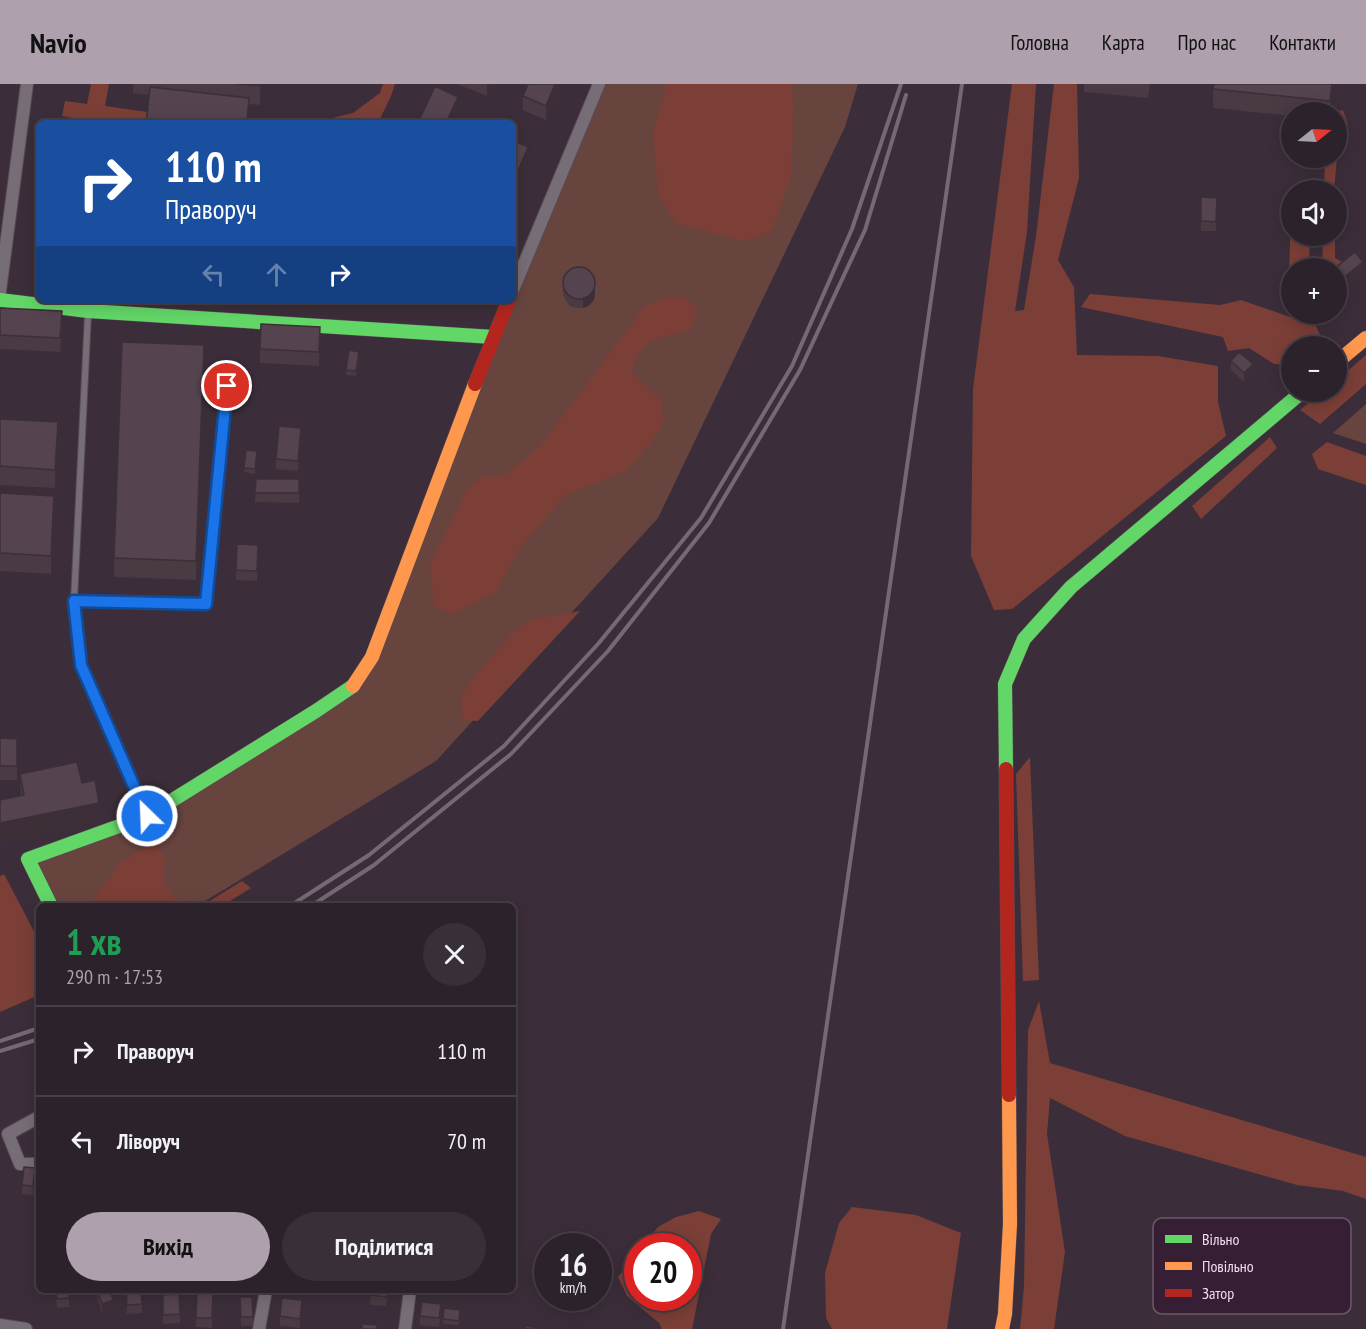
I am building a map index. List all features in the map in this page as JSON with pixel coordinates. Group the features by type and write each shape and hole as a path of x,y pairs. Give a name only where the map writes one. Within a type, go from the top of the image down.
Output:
{"street":[{"path":"0,291 27,84"},
{"path":"516,283 599,84"},
{"path":"0,300 88,311 493,337"},
{"path":"50,903 28,859 147,816 355,685 372,657 508,303"},
{"path":"1347,354 1366,338"},
{"path":"1002,1329 1010,1224 1005,684 1024,639 1071,587 1290,402"},
{"path":"36,1120 8,1134 20,1164 36,1164"},
{"path":"259,1329 265,1293"},
{"path":"405,1329 410,1293"},
{"path":"0,1325 26,1329"}],"lane":[{"path":"88,311 74,601 81,665 147,816"},
{"path":"74,601 206,604 227,386"}],"shaded area":[{"path":"91,84 109,84 105,106 205,120 82,120 62,116 65,101 87,104"},
{"path":"383,84 395,84 379,120 324,120 353,113 380,93"},
{"path":"599,84 858,84 845,127 658,518 436,761 202,903 50,903 28,859 147,816 355,685 510,303 516,303 516,288"},
{"path":"667,84 791,84 794,105 791,178 773,228 759,238 741,241 675,223 658,193 653,132"},
{"path":"1012,84 1036,84 1027,232 1015,311 1024,310 1036,236 1054,84 1077,84 1079,178 1058,260 1074,287 1077,355 1158,356 1218,366 1218,402 1226,436 1012,609 994,610 971,556 973,389"},
{"path":"1325,168 1336,168 1335,180 1324,180"},
{"path":"1290,246 1310,246 1309,258 1290,258"},
{"path":"1323,246 1335,246 1335,258 1322,258"},
{"path":"1090,294 1220,305 1241,300 1281,314 1281,324 1316,326 1321,336 1281,336 1281,364 1274,364 1249,348 1228,351 1223,337 1081,307"},
{"path":"666,297 687,298 697,310 692,330 653,339 638,353 632,372 661,400 664,421 653,441 624,472 566,495 522,545 496,592 453,614 434,607 430,565 467,488 484,476 507,474 542,444 645,306"},
{"path":"1366,355 1366,384 1347,401 1347,371"},
{"path":"1310,402 1345,402 1320,424 1300,410"},
{"path":"1366,404 1366,444 1333,433"},
{"path":"1270,437 1277,448 1201,519 1192,506"},
{"path":"1327,442 1366,456 1366,485 1318,469 1312,454"},
{"path":"580,611 478,721 463,720 461,698 474,676 513,632 531,620"},
{"path":"1030,757 1039,980 1023,981 1016,774"},
{"path":"154,841 165,858 163,880 175,900 208,902 242,881 251,888 227,903 91,903 119,864"},
{"path":"4,874 36,935 36,996 0,1012 0,876"},
{"path":"1039,1001 1050,1063 1366,1157 1366,1199 1343,1191 1297,1185 1125,1136 1050,1098 1047,1134 1065,1252 1054,1329 1020,1329 1024,1287 1028,1030"},
{"path":"852,1207 916,1215 961,1233 947,1329 832,1329 826,1318 825,1273 839,1223"},
{"path":"699,1211 721,1219 711,1234 702,1279 702,1233 653,1233 658,1227 676,1217"},
{"path":"624,1269 624,1290 618,1277"},
{"path":"645,1311 696,1311 692,1329 662,1329 659,1323"}],"building":[{"path":"237,84 260,84 260,86"},
{"path":"528,84 555,84 546,106 523,96"},
{"path":"1214,84 1332,84 1330,101 1213,89"},
{"path":"435,86 458,97 447,120 419,120"},
{"path":"150,87 249,98 247,120 146,120"},
{"path":"516,141 528,147 516,176"},
{"path":"1201,197 1217,198 1216,222 1201,221"},
{"path":"1355,252 1363,262 1347,275 1347,258"},
{"path":"579,267 590,272 595,283 590,294 579,299 568,294 563,283 568,272"},
{"path":"0,308 62,311 60,338 0,335"},
{"path":"261,324 320,327 319,352 260,349"},
{"path":"122,342 204,345 196,561 114,558"},
{"path":"349,350 359,352 356,371 346,370"},
{"path":"1239,352 1253,364 1244,373 1231,361"},
{"path":"0,419 58,422 55,470 0,466"},
{"path":"279,426 301,428 298,461 276,459"},
{"path":"246,450 257,451 255,469 244,468"},
{"path":"256,479 299,479 299,493 255,493"},
{"path":"0,493 54,496 51,556 0,553"},
{"path":"237,544 258,545 257,571 236,570"},
{"path":"0,738 17,739 17,766 0,766"},
{"path":"77,762 82,783 95,780 99,803 0,823 0,800 24,795 20,774"},
{"path":"24,1167 35,1168 33,1186 22,1185"},
{"path":"56,1293 69,1293 69,1298 57,1299"},
{"path":"98,1293 111,1293 113,1300 102,1304"},
{"path":"126,1293 141,1293 142,1304 127,1305"},
{"path":"197,1293 213,1293 212,1318 196,1318"},
{"path":"370,1293 387,1293 386,1297 370,1295"},
{"path":"179,1294 180,1314 163,1315 163,1295"},
{"path":"240,1297 252,1297 253,1317 241,1317"},
{"path":"282,1298 302,1300 300,1319 280,1316"},
{"path":"422,1302 441,1304 439,1318 420,1316"},
{"path":"444,1308 460,1310 459,1321 443,1319"},
{"path":"362,1324 377,1325 377,1329 362,1329"},
{"path":"526,1326 545,1329 525,1329"}],"railway":[{"path":"295,903 369,855 504,746 598,644 701,518 792,366 852,229 901,84"},
{"path":"783,1329 962,84"},
{"path":"316,903 374,865 511,754 608,651 709,523 800,370 865,230 906,95"},
{"path":"0,1041 36,1029"},
{"path":"0,1051 36,1040"}],"traffic: fast":[{"path":"0,300 88,311 493,337"},
{"path":"1006,769 1005,684 1024,639 1071,587 1290,402"},
{"path":"50,903 28,859 147,816 353,686"}],"traffic: slow":[{"path":"1347,354 1366,338"},
{"path":"353,686 372,657 475,384"},
{"path":"1002,1329 1005,1314 1010,1224 1009,1095"}],"traffic: jam":[{"path":"475,384 508,303"},
{"path":"1006,769 1009,1095"}],"route":[{"path":"147,816 81,665 74,601 206,604 227,386"}]}
